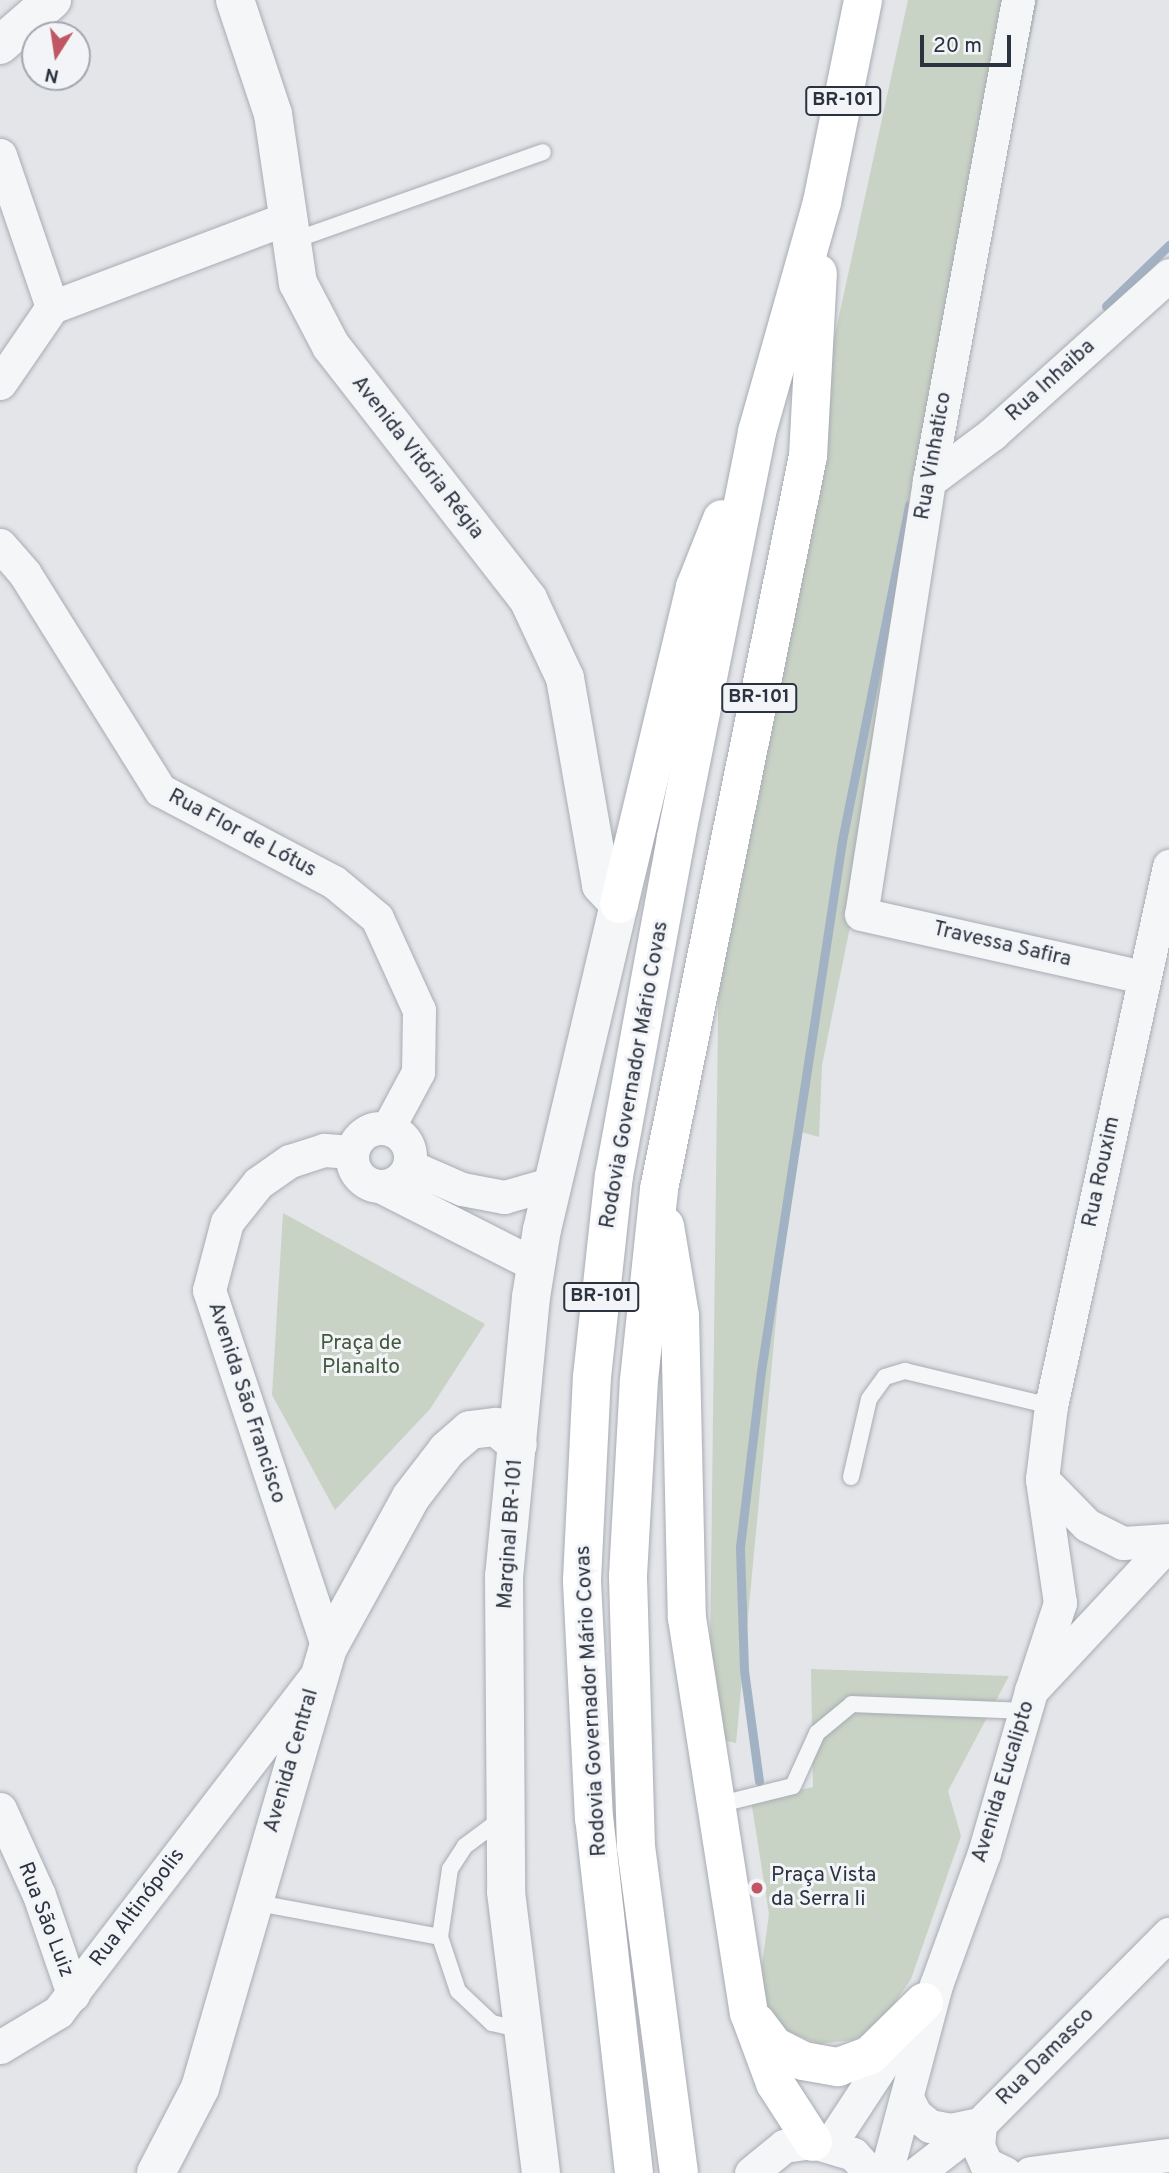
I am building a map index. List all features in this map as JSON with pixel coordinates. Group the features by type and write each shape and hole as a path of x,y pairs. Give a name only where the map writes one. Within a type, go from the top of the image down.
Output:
{"main road":[{"name":"Rodovia Governador Mário Covas","path":"634,2173 593,1805 582,1580 592,1377 614,1176 757,432 822,202 863,0"},
{"name":"Rodovia Governador Mário Covas","path":"679,2173 636,1847 628,1576 646,1283 659,1189 808,456 822,202"},
{"path":"619,904 695,587 757,432"},
{"path":"659,1189 680,1316 687,1618 748,2013 775,2082 822,2143"},
{"path":"748,2013 774,2046 803,2061 838,2067 869,2056 930,1993"}],"street":[{"path":"0,45 52,0"},
{"name":"Avenida Vitória Régia","path":"235,0 273,114 298,283 331,346 528,599 565,678 601,885 619,904"},
{"name":"Rua Vinhatico","path":"861,914 929,481 1018,0"},
{"path":"0,155 52,307"},
{"path":"0,383 52,307 290,230"},
{"name":"Rua Inhaiba","path":"929,481 992,435 1169,275"},
{"name":"Rua Flor de Lótus","path":"0,545 24,574 160,790 334,882 377,918 419,1010 418,1072 388,1128"},
{"name":"Rua Rouxim","path":"1028,1701 1060,1603 1042,1479 1051,1406 1169,866"},
{"name":"Marginal BR-101","path":"541,2173 506,1892 504,1576 536,1265 619,904"},
{"name":"Travessa Safira","path":"861,914 1144,977"},
{"path":"380,1186 398,1181 409,1166 409,1147 388,1128 371,1128 352,1153 355,1172 380,1186 536,1265"},
{"name":"Avenida São Francisco","path":"323,1661 208,1290 227,1222 258,1183 301,1157 324,1150 352,1153"},
{"path":"409,1166 462,1189 504,1197 553,1183"},
{"name":"Avenida Central","path":"162,2169 200,2088 323,1661 411,1497 447,1450 470,1430 496,1427 517,1445"},
{"path":"1042,1479 1087,1525 1123,1543 1169,1542"},
{"name":"Avenida Eucalipto","path":"886,2173 907,2098 930,1993 984,1853 1028,1701 1169,1542"},
{"name":"Rua Altinópolis","path":"0,2047 58,2012 323,1661"},
{"path":"233,1783 243,1780 258,1783 272,1795 278,1813"},
{"name":"Rua São Luiz","path":"0,1809 39,1895 73,1994"},
{"name":"Rua Damasco","path":"917,2173 980,2124 1169,1934"},
{"name":"Avenida Eucalipto","path":"822,2143 930,1993"},
{"path":"907,2098 915,2114 930,2126 951,2130 980,2124 978,2146 986,2164 1005,2173"},
{"path":"751,2173 785,2147 822,2143 853,2154 872,2173"},
{"path":"1030,2173 1169,2155"}],"lane":[{"path":"290,230 543,152"},
{"path":"851,1477 869,1399 885,1377 905,1371 1051,1406"},
{"path":"717,1805 793,1786 817,1733 852,1704 1028,1701"},
{"path":"506,1816 465,1846 450,1869 440,1937 458,1991 492,2023 523,2030"},
{"path":"252,1902 440,1937"}],"green space":[{"path":"908,0 1038,0 822,1065 819,1137 794,1130 736,1743 709,1737 720,861"},
{"name":"Praça de Planalto","path":"283,1213 485,1324 430,1409 335,1510 272,1395"},
{"name":"Praça Vista da Serra Ii","path":"811,1669 1009,1676 948,1791 961,1836 911,1979 877,2029 853,2040 819,2044 785,2031 766,2007 759,1987 769,1914 751,1800 813,1787"}],"waterway":[{"path":"1106,306 1169,245"},
{"path":"759,1781 744,1670 740,1547 761,1371 842,841 909,505"}],"place":[{"name":"Praça Vista da Serra Ii","path":"757,1888"}]}
